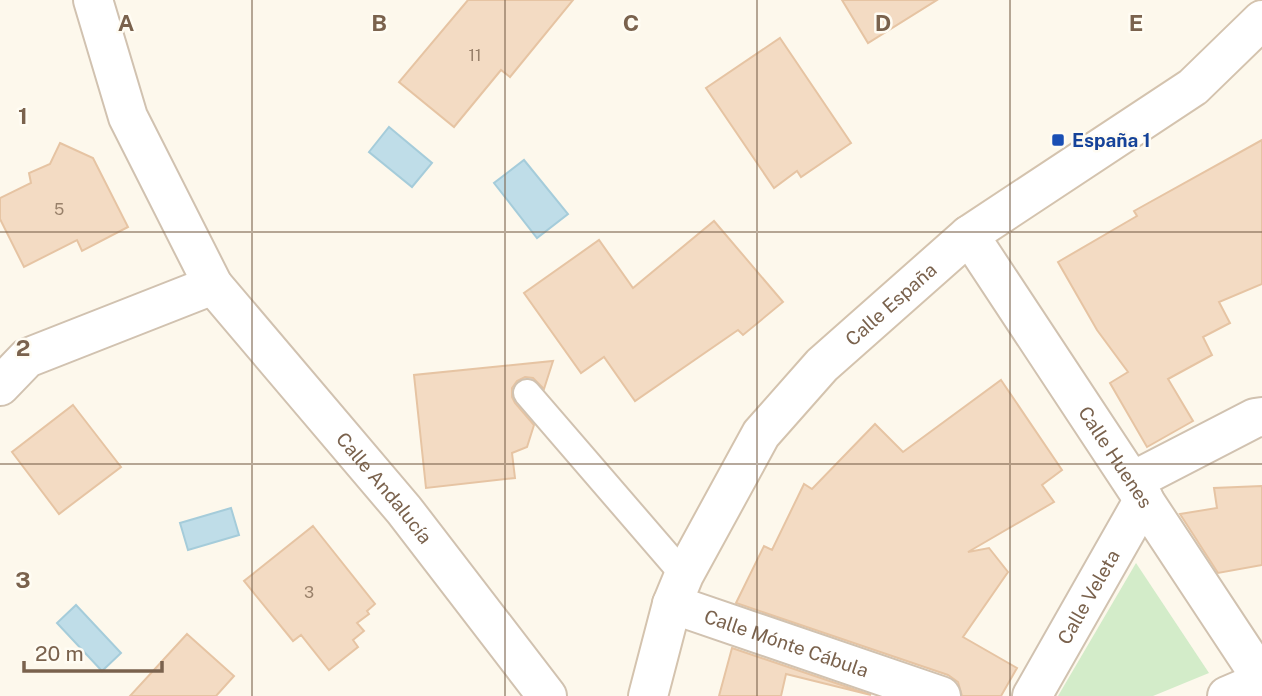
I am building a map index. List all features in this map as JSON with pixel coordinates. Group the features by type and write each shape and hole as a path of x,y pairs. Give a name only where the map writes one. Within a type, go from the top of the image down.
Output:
{"street":[{"name":"Calle Andalucía","path":"93,0 128,117 213,285 404,510 547,696"},
{"name":"Calle España","path":"648,696 678,589 761,434 822,365 969,235 1193,88 1262,20"},
{"name":"Calle Huenes","path":"969,235 1262,680"},
{"path":"0,386 27,358 213,285"},
{"path":"1139,490 1255,418 1262,417"},
{"name":"Calle Veleta","path":"1032,696 1139,490"},
{"name":"Calle Mónte Cábula","path":"678,589 941,696"},
{"path":"1227,696 1262,680"}],"lane":[{"path":"527,393 678,589"}],"green space":[{"path":"1136,563 1209,673 1153,696 1058,696"}],"water":[{"path":"389,127 432,163 412,187 369,152"},
{"path":"524,160 568,214 537,238 494,183"},
{"path":"231,508 239,535 188,550 180,523"},
{"path":"76,605 121,653 102,671 57,623"}],"building":[{"path":"468,0 573,0 510,77 501,70 454,127 399,82"},
{"path":"842,0 937,0 868,43"},
{"path":"780,38 851,143 801,177 797,171 774,188 706,88"},
{"path":"1262,140 1262,284 1219,302 1230,323 1203,337 1212,355 1168,379 1193,421 1147,447 1110,383 1128,372 1097,330 1058,262 1137,216 1134,211"},
{"path":"60,143 93,158 128,227 82,251 77,240 24,267 0,219 0,198 31,183 29,173 50,164"},
{"path":"714,221 783,302 743,335 738,330 635,401 604,357 581,373 524,293 599,240 633,288"},
{"path":"553,361 544,389 533,378 525,377 517,381 512,388 515,403 534,425 527,447 512,453 515,478 426,488 414,375"},
{"path":"1001,380 1062,470 1042,485 1054,502 968,552 989,548 1008,572 963,637 1017,668 1001,696 962,696 958,682 948,675 736,603 764,546 772,550 804,484 812,489 875,424 903,452"},
{"path":"73,405 121,467 59,514 12,452"},
{"path":"1262,486 1262,565 1218,573 1180,514 1217,508 1214,488"},
{"path":"313,526 375,604 367,611 369,614 357,623 364,631 353,640 358,647 329,670 301,635 293,641 244,581"},
{"path":"187,634 234,676 216,696 130,696"},
{"path":"732,648 871,695 786,674 781,696 719,696"}],"place":[{"name":"España 1","path":"1058,140"}]}
